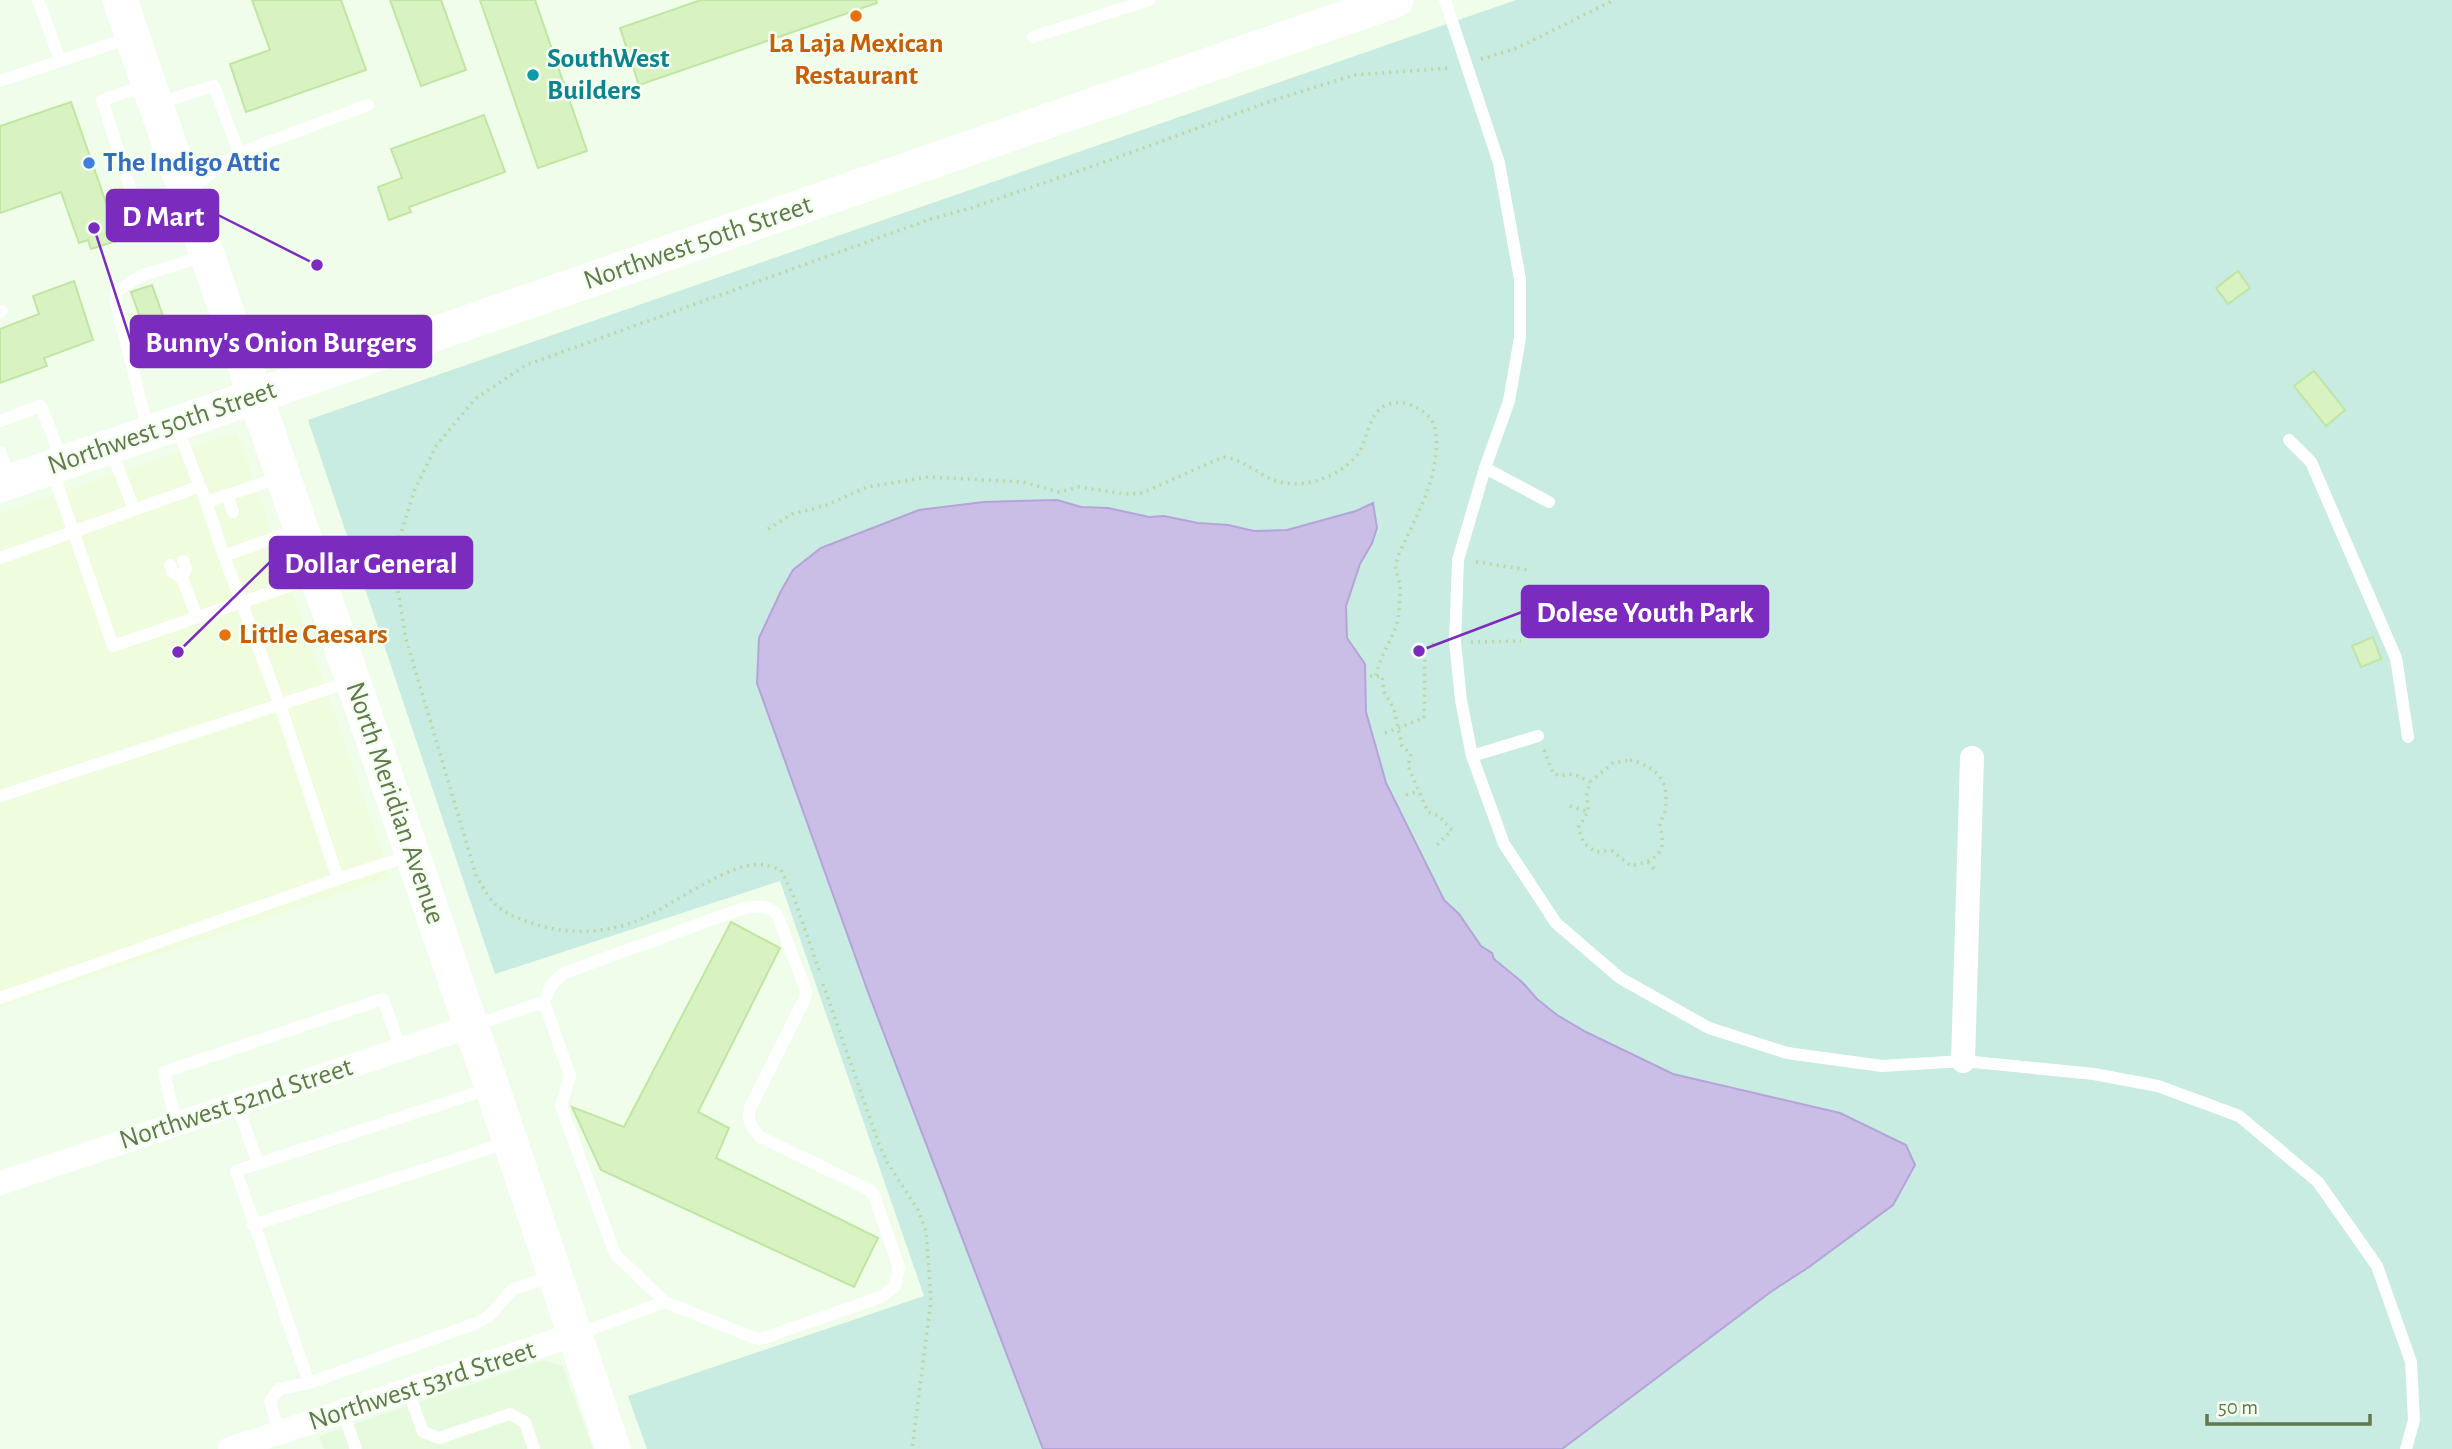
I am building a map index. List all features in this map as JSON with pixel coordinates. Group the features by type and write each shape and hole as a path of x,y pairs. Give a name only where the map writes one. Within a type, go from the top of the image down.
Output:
{"main road":[{"name":"North Meridian Avenue","path":"120,0 613,1449"},
{"name":"Northwest 50th Street","path":"3,473 57,465 1396,0"}],"street":[{"path":"1963,1061 1972,758"},
{"name":"Northwest 52nd Street","path":"0,1183 471,1026"},
{"name":"Northwest 53rd Street","path":"230,1449 573,1335"}],"lane":[{"path":"38,0 61,60"},
{"path":"1033,37 1149,0"},
{"path":"1445,0 1499,163 1520,279 1520,338 1509,401 1485,468 1458,560 1455,642 1461,700 1472,756 1504,845 1556,923 1620,978 1709,1028 1787,1054 1881,1066 1963,1061 2094,1074 2158,1086 2239,1116 2318,1182 2377,1266 2411,1362 2414,1420 2406,1449"},
{"path":"0,81 132,36"},
{"path":"239,153 214,86 102,100 136,206 186,191 239,153 368,105"},
{"path":"207,255 140,276 116,292 116,303 162,429 206,502 338,879"},
{"path":"0,421 41,406 74,532 113,646 317,577"},
{"path":"2289,440 2311,462 2396,657 2408,737"},
{"path":"110,447 134,509"},
{"path":"1485,468 1549,502"},
{"path":"206,502 282,477"},
{"path":"0,558 134,509 156,509 198,487"},
{"path":"227,495 233,512"},
{"path":"225,556 300,529"},
{"path":"242,534 247,548"},
{"path":"182,578 186,568 183,561"},
{"path":"170,565 173,573 182,578 197,617"},
{"path":"0,796 353,681"},
{"path":"1472,756 1538,736"},
{"path":"0,998 413,855"},
{"path":"759,906 770,908 776,914 800,972 805,998 750,1108 748,1118 751,1128 760,1137 870,1190 899,1268 898,1278 895,1286 881,1297 761,1339 665,1302 615,1254 561,1106 570,1076 544,1002 552,984 564,972 741,909 759,906"},
{"path":"176,1124 164,1072 383,999 401,1049"},
{"path":"471,1026 544,1002"},
{"path":"309,1383 236,1171 492,1087"},
{"path":"237,1104 258,1164"},
{"path":"253,1225 510,1142"},
{"path":"279,1433 270,1401 279,1389 309,1383 478,1323 490,1315 513,1289 554,1276"},
{"path":"573,1335 665,1302"},
{"path":"408,1390 423,1432 439,1438 510,1414 525,1422 534,1449"},
{"path":"343,1412 356,1449"}],"path":[{"path":"1490,57 1517,48 1614,0"},
{"path":"912,1449 931,1300 926,1231 918,1210 878,1144 793,895 781,870 764,864 745,867 716,878 642,918 599,932 554,931 512,917 489,900 476,875 406,639 396,580 399,539 415,489 436,446 475,399 526,365 616,335 931,219 1116,158 1271,101 1354,75 1448,68"},
{"path":"768,529 792,514 824,506 867,487 928,477 1023,482 1059,492 1079,487 1125,494 1142,493 1223,457 1235,458 1267,478 1289,484 1307,483 1329,475 1357,454 1380,408 1405,402 1430,415 1436,428 1435,474 1395,567 1401,587 1399,611 1394,634 1382,653 1376,676"},
{"path":"1458,560 1529,570"},
{"path":"1370,676 1382,676 1384,692 1394,709 1402,746 1411,754 1408,766 1428,812 1439,816 1452,831 1436,846"},
{"path":"1385,733 1398,728"},
{"path":"1538,736 1553,773 1560,776 1574,774 1590,782"},
{"path":"1630,760 1646,765 1661,777 1666,801 1660,825 1662,847 1657,856 1648,862 1631,866 1612,852 1596,852 1584,843 1578,828 1588,811 1587,794 1590,782 1613,763 1630,760"},
{"path":"1406,795 1419,791"},
{"path":"1570,806 1588,811"},
{"path":"1648,862 1655,870"}],"shaded area":[{"path":"1516,0 2452,0 2452,1449 647,1449 628,1396 924,1296 780,881 495,974 308,420"},
{"path":"237,432 391,877 0,1007 0,513"},
{"path":"1057,500 1081,507 1108,508 1149,517 1164,516 1254,531 1287,530 1356,511 1373,503 1377,528 1360,564 1346,606 1347,638 1365,664 1366,712 1386,783 1444,900 1459,914 1481,946 1492,953 1494,959 1523,983 1537,999 1586,1032 1673,1074 1840,1113 1906,1145 1915,1165 1893,1205 1772,1291 1562,1449 1043,1449 868,992 757,683 759,638 781,591 793,570 821,548 919,510 984,502"},
{"path":"544,1360 563,1367 593,1449 324,1449 319,1436"}],"building":[{"path":"252,0 341,0 366,70 246,112 230,64 270,50"},
{"path":"390,0 441,0 466,70 421,86"},
{"name":"SouthWest Builders","path":"480,0 535,0 587,151 538,168"},
{"path":"701,0 876,0 877,3 639,85 620,28"},
{"path":"71,102 119,240 91,249 88,240 79,243 61,192 0,213 0,126"},
{"path":"484,115 505,172 409,207 411,212 389,220 378,187 402,178 391,149"},
{"path":"2238,271 2250,288 2228,304 2216,288"},
{"path":"74,281 93,340 44,358 47,366 0,383 0,329 39,314 33,296"},
{"path":"152,285 170,336 149,343 131,292"},
{"path":"2314,371 2345,410 2326,426 2294,386"},
{"path":"2373,637 2381,659 2361,667 2352,646"},
{"path":"731,922 780,948 698,1112 729,1128 716,1158 878,1238 854,1287 601,1170 572,1107 624,1127"}],"place":[{"name":"La Laja Mexican Restaurant","path":"856,16"},
{"name":"SouthWest Builders","path":"533,75"},
{"name":"The Indigo Attic","path":"89,163"},
{"name":"Bunny's Onion Burgers","path":"94,228"},
{"name":"D Mart","path":"317,265"},
{"name":"Little Caesars","path":"225,635"},
{"name":"Dolese Youth Park","path":"1419,651"},
{"name":"Dollar General","path":"178,652"}]}
